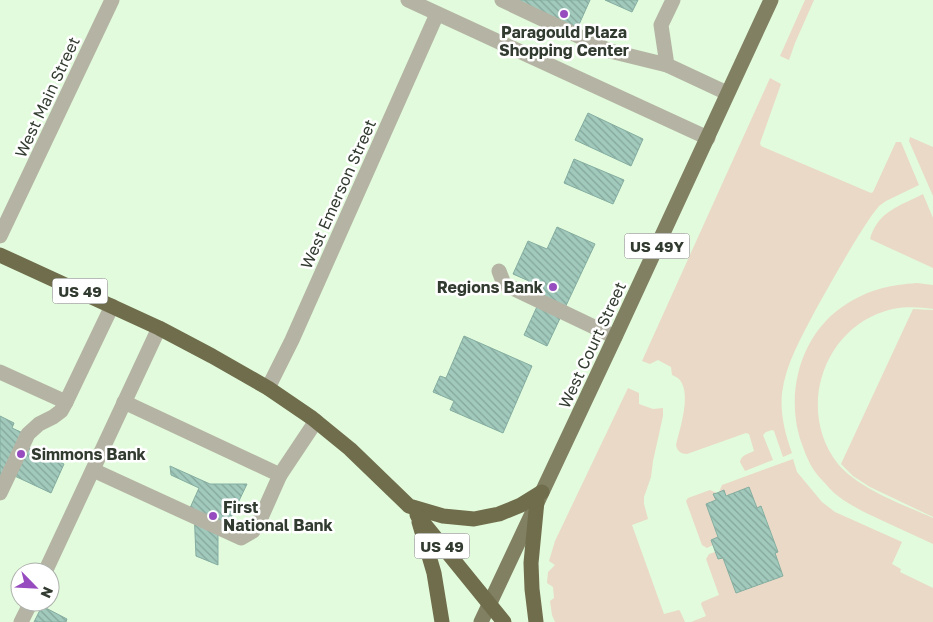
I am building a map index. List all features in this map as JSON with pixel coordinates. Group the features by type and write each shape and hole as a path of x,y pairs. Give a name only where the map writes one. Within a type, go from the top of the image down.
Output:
{"highway":[{"name":"US 49","path":"0,255 159,328 268,388 316,421 350,449 413,511 504,622"},
{"path":"442,622 434,573 413,511 474,519 499,514 539,497"},
{"path":"536,622 531,563 539,497"}],"main road":[{"name":"West Court Street","path":"481,622 771,0"}],"street":[{"name":"West Main Street","path":"0,236 112,0"},
{"path":"408,0 708,138"},
{"path":"502,0 610,51 667,65 727,93"},
{"path":"667,65 661,26 673,0"},
{"name":"West Emerson Street","path":"268,388 292,340 437,14"},
{"path":"498,271 504,284 615,337"},
{"path":"0,493 28,434 39,424 53,417 66,402 112,306"},
{"path":"50,562 159,328"},
{"path":"0,372 66,402"},
{"path":"124,402 280,475"},
{"path":"93,470 241,538 253,531 260,520 280,475 316,421"}],"shaded area":[{"path":"805,0 814,0 789,60 780,56"},
{"path":"770,78 781,84 760,143 761,146 871,193 896,142 901,142 919,185 886,201 872,215 842,263 799,341 787,371 782,393 784,423 792,453 783,457 774,431 766,432 763,435 773,460 745,471 740,462 745,455 754,451 749,434 746,433 687,454 681,453 678,450 676,445 685,402 683,385 679,379 672,375 671,367 658,360 650,364 642,361"},
{"path":"910,137 933,147 933,196 909,141"},
{"path":"923,194 933,218 933,268 870,239 878,222 891,210"},
{"path":"917,283 933,285 933,309 912,307 891,309 857,325 841,341 829,359 821,380 818,401 819,423 826,444 838,464 847,473 870,489 933,518 933,544 859,509 836,494 816,473 806,456 797,427 795,407 800,367 807,348 831,315 856,298 873,291"},
{"path":"913,309 933,310 933,517 870,487 853,476 841,464"},
{"path":"628,388 639,393 639,404 653,409 663,408 651,477 644,497 648,519 632,525 664,614 679,610 685,622 555,622 550,601 554,598 553,587 547,583 548,572 555,565 549,561 555,541"},
{"path":"793,459 797,472 822,502 835,512 902,542 892,564 901,569 900,572 933,588 933,622 691,622 706,616 701,604 702,602 719,595 706,559 709,554 715,552 718,559 723,558 736,593 783,576 775,553 778,552 762,507 757,508 749,488 726,496 724,491 719,492 722,485"},
{"path":"710,490 717,493 714,494 716,500 706,504 718,537 711,540 713,545 707,548 702,545 686,501 688,498"}],"building":[{"name":"Paragould Plaza Shopping Center","path":"513,0 590,0 577,29"},
{"name":"Paragould Plaza Shopping Center","path":"605,0 638,0 632,12"},
{"path":"588,113 643,139 631,166 575,140"},
{"path":"574,159 624,180 613,204 564,183"},
{"name":"Regions Bank","path":"557,227 595,244 547,346 524,335 540,300 532,296 535,289 527,285 529,281 513,274 528,241 547,249"},
{"path":"464,336 532,366 503,433 450,410 454,401 433,392 440,376 446,378"},
{"name":"Simmons Bank","path":"0,416 14,423 12,428 23,433 18,443 64,464 51,493 4,471 0,479"},
{"name":"First National Bank","path":"170,466 210,484 247,484 227,526 218,521 218,565 196,556 194,510 190,508 199,488 171,475"},
{"path":"749,487 757,508 761,506 778,552 775,553 783,576 736,593 723,558 718,559 711,540 718,537 706,504 716,500 713,494 724,490 726,496"},
{"path":"39,612 54,612 67,619 66,622 34,622"}],"place":[{"name":"Paragould Plaza Shopping Center","path":"564,14"},
{"name":"Regions Bank","path":"553,287"},
{"name":"Simmons Bank","path":"21,454"},
{"name":"First National Bank","path":"213,516"}]}
